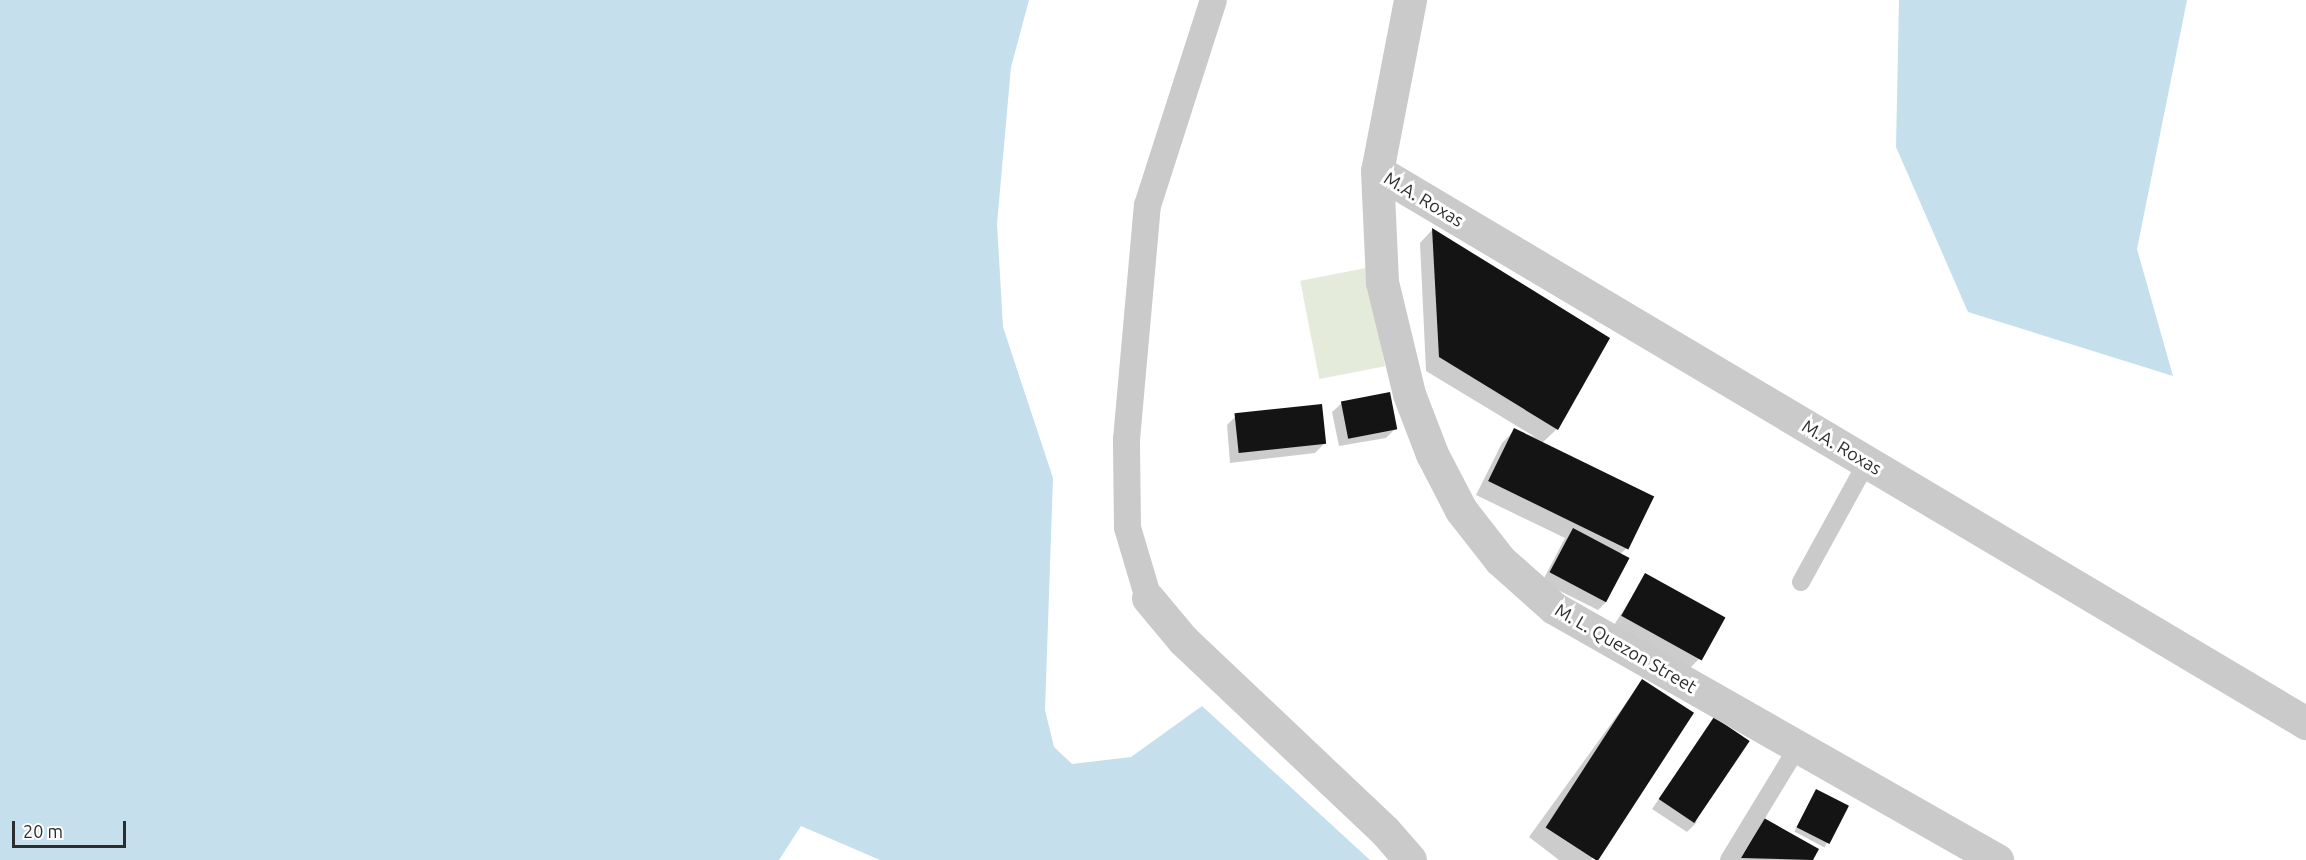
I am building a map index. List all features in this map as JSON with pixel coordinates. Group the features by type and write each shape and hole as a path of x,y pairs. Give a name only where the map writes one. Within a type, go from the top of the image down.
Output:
{"street":[{"path":"1213,0 1147,205 1126,450 1127,527 1148,598 1183,640 1385,831 1410,860"},
{"name":"M. L. Quezon Street","path":"1410,0 1377,171 1382,282 1409,394 1432,454 1461,510 1500,560 1554,608 1799,745 1997,860"},
{"name":"M.A. Roxas","path":"1377,171 2306,723"}],"lane":[{"path":"1801,582 1867,462"},
{"path":"1729,860 1799,745"}],"green space":[{"path":"1366,268 1385,366 1319,379 1300,281"}],"water":[{"path":"0,0 1029,0 1011,67 997,224 1003,327 1053,478 1045,710 1054,747 1072,764 1131,757 1202,706 1370,860 880,860 801,826 779,860 0,860"},
{"path":"1899,0 2187,0 2137,249 2173,376 1968,312 1896,147"}],"building":[{"path":"1432,228 1610,338 1558,430 1439,357"},
{"path":"1390,392 1397,429 1348,439 1341,402"},
{"path":"1322,404 1326,444 1239,453 1234,413"},
{"path":"1514,428 1654,496 1628,549 1488,481"},
{"path":"1573,528 1630,558 1606,602 1550,572"},
{"path":"1645,573 1725,618 1702,660 1621,616"},
{"path":"1642,679 1694,713 1598,860 1546,827"},
{"path":"1714,717 1750,741 1694,823 1659,799"},
{"path":"1816,789 1849,806 1829,844 1796,827"},
{"path":"1764,818 1819,849 1813,860 1741,858"}]}
